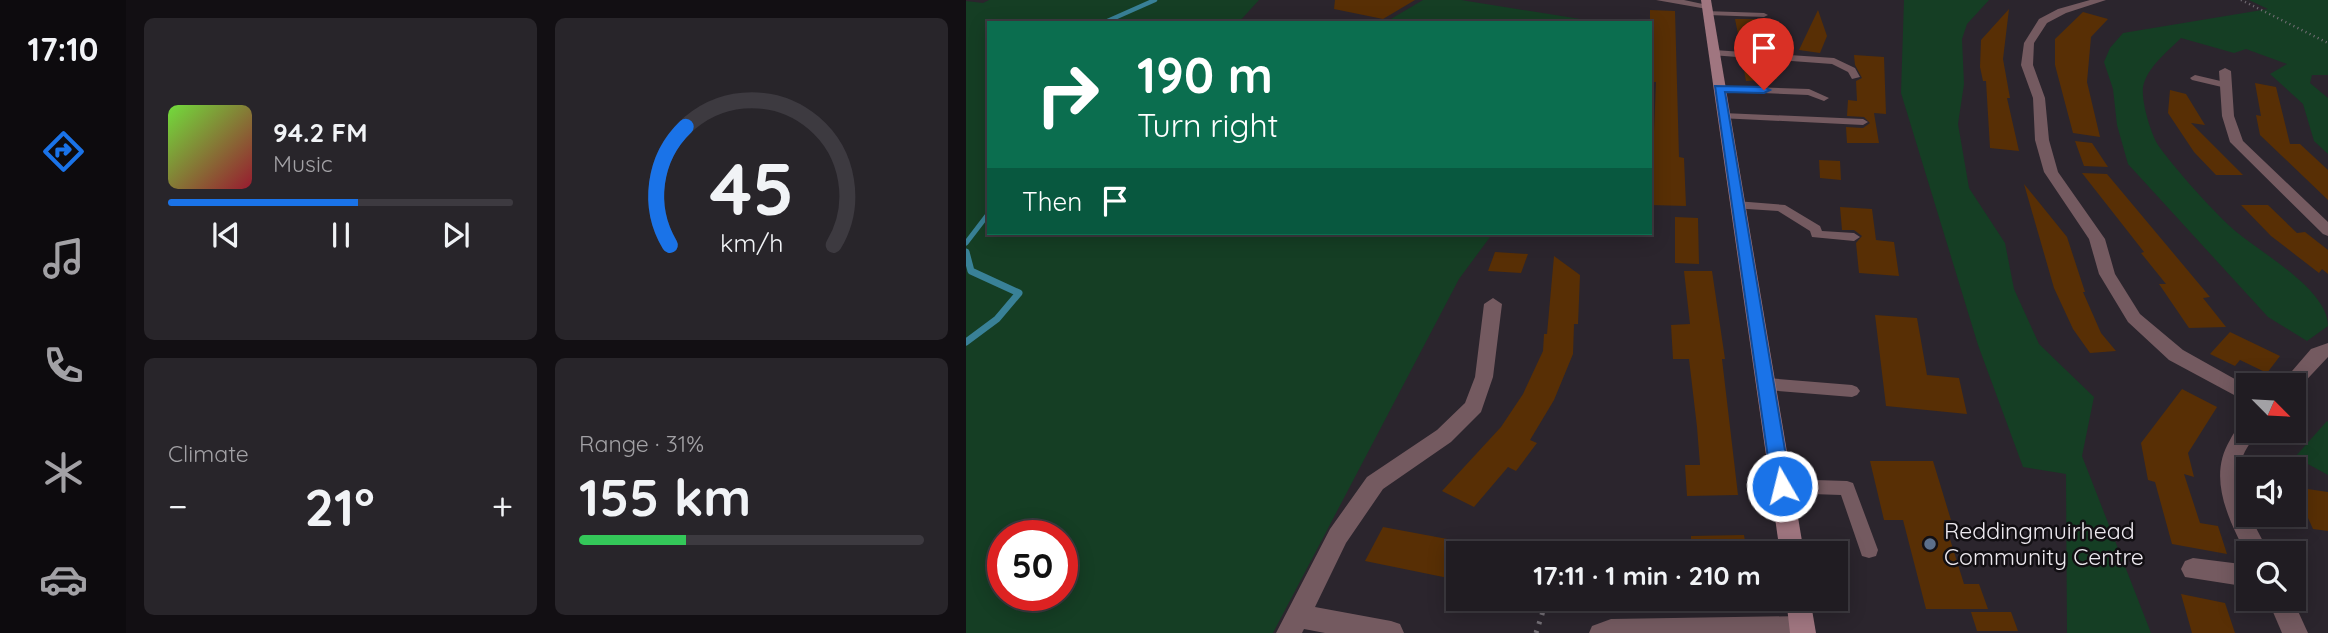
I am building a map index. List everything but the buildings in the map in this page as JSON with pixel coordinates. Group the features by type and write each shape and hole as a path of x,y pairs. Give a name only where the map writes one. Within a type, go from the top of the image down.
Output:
{"main road":[{"path":"1707,7 1789,541"},
{"path":"1800,611 1802,629"}],"street":[{"path":"1661,0 1707,7"},
{"path":"2101,0 2070,3 2043,21 2029,43 2027,65 2039,98 2042,140 2051,172 2097,239 2107,274 2134,318 2176,355 2236,389"},
{"path":"2226,78 2228,116 2237,142 2328,231"},
{"path":"1391,633 1294,625 1338,536 1376,483 1444,436 1474,407 1484,377 1493,304"},
{"path":"2301,373 2318,354 2328,350"},
{"path":"2237,443 2227,472 2237,509 2252,541"},
{"path":"2193,569 2236,574"},
{"path":"2284,611 2295,633"}],"lane":[{"path":"1707,7 1764,15"},
{"path":"1714,52 1776,56 1785,55 1787,47"},
{"path":"1714,52 1834,61 1852,69 1854,76"},
{"path":"2195,79 2226,78"},
{"path":"1719,89 1809,92 1824,97"},
{"path":"1723,116 1863,122"},
{"path":"1736,205 1781,208 1816,229 1816,234 1854,237"},
{"path":"1767,384 1852,391"},
{"path":"1782,486 1847,488 1869,550"},
{"path":"1599,633 1611,629 1802,629"}],"path":[{"path":"2241,0 2328,43"}],"green space":[{"path":"1259,0 1240,21 987,21 987,235 1492,235 1459,279 1273,633 966,633 966,1"},
{"path":"1423,0 1461,0 1592,21 1387,21"},
{"path":"1904,0 1989,0 1967,24 1962,39 1964,84 1958,124 1969,188 2005,243 2014,289 2039,344 2094,397 2082,456 2151,633 2067,633 2066,474 2023,467 1978,345 1901,93"},
{"path":"2249,0 2328,0 2328,75 2312,75 2310,83 2328,98 2328,154 2314,141 2303,104 2270,74 2287,64 2246,49 2234,53 2181,38 2150,70 2144,83 2144,105 2158,145 2214,211 2233,229 2290,272 2317,298 2325,312 2328,326 2307,341 2268,317 2128,164 2117,125 2113,89 2104,62 2110,48 2123,33 2268,9"},
{"path":"2327,421 2328,475 2306,463 2306,457 2295,457"}],"waterway":[{"path":"1108,21 1155,0"},
{"path":"966,243 987,216"},
{"path":"966,252 971,271 1019,293 997,319 966,342"}],"place":[{"name":"Reddingmuirhead Community Centre","path":"1930,544"}],"route":[{"path":"1764,90 1719,89 1782,486"}]}
